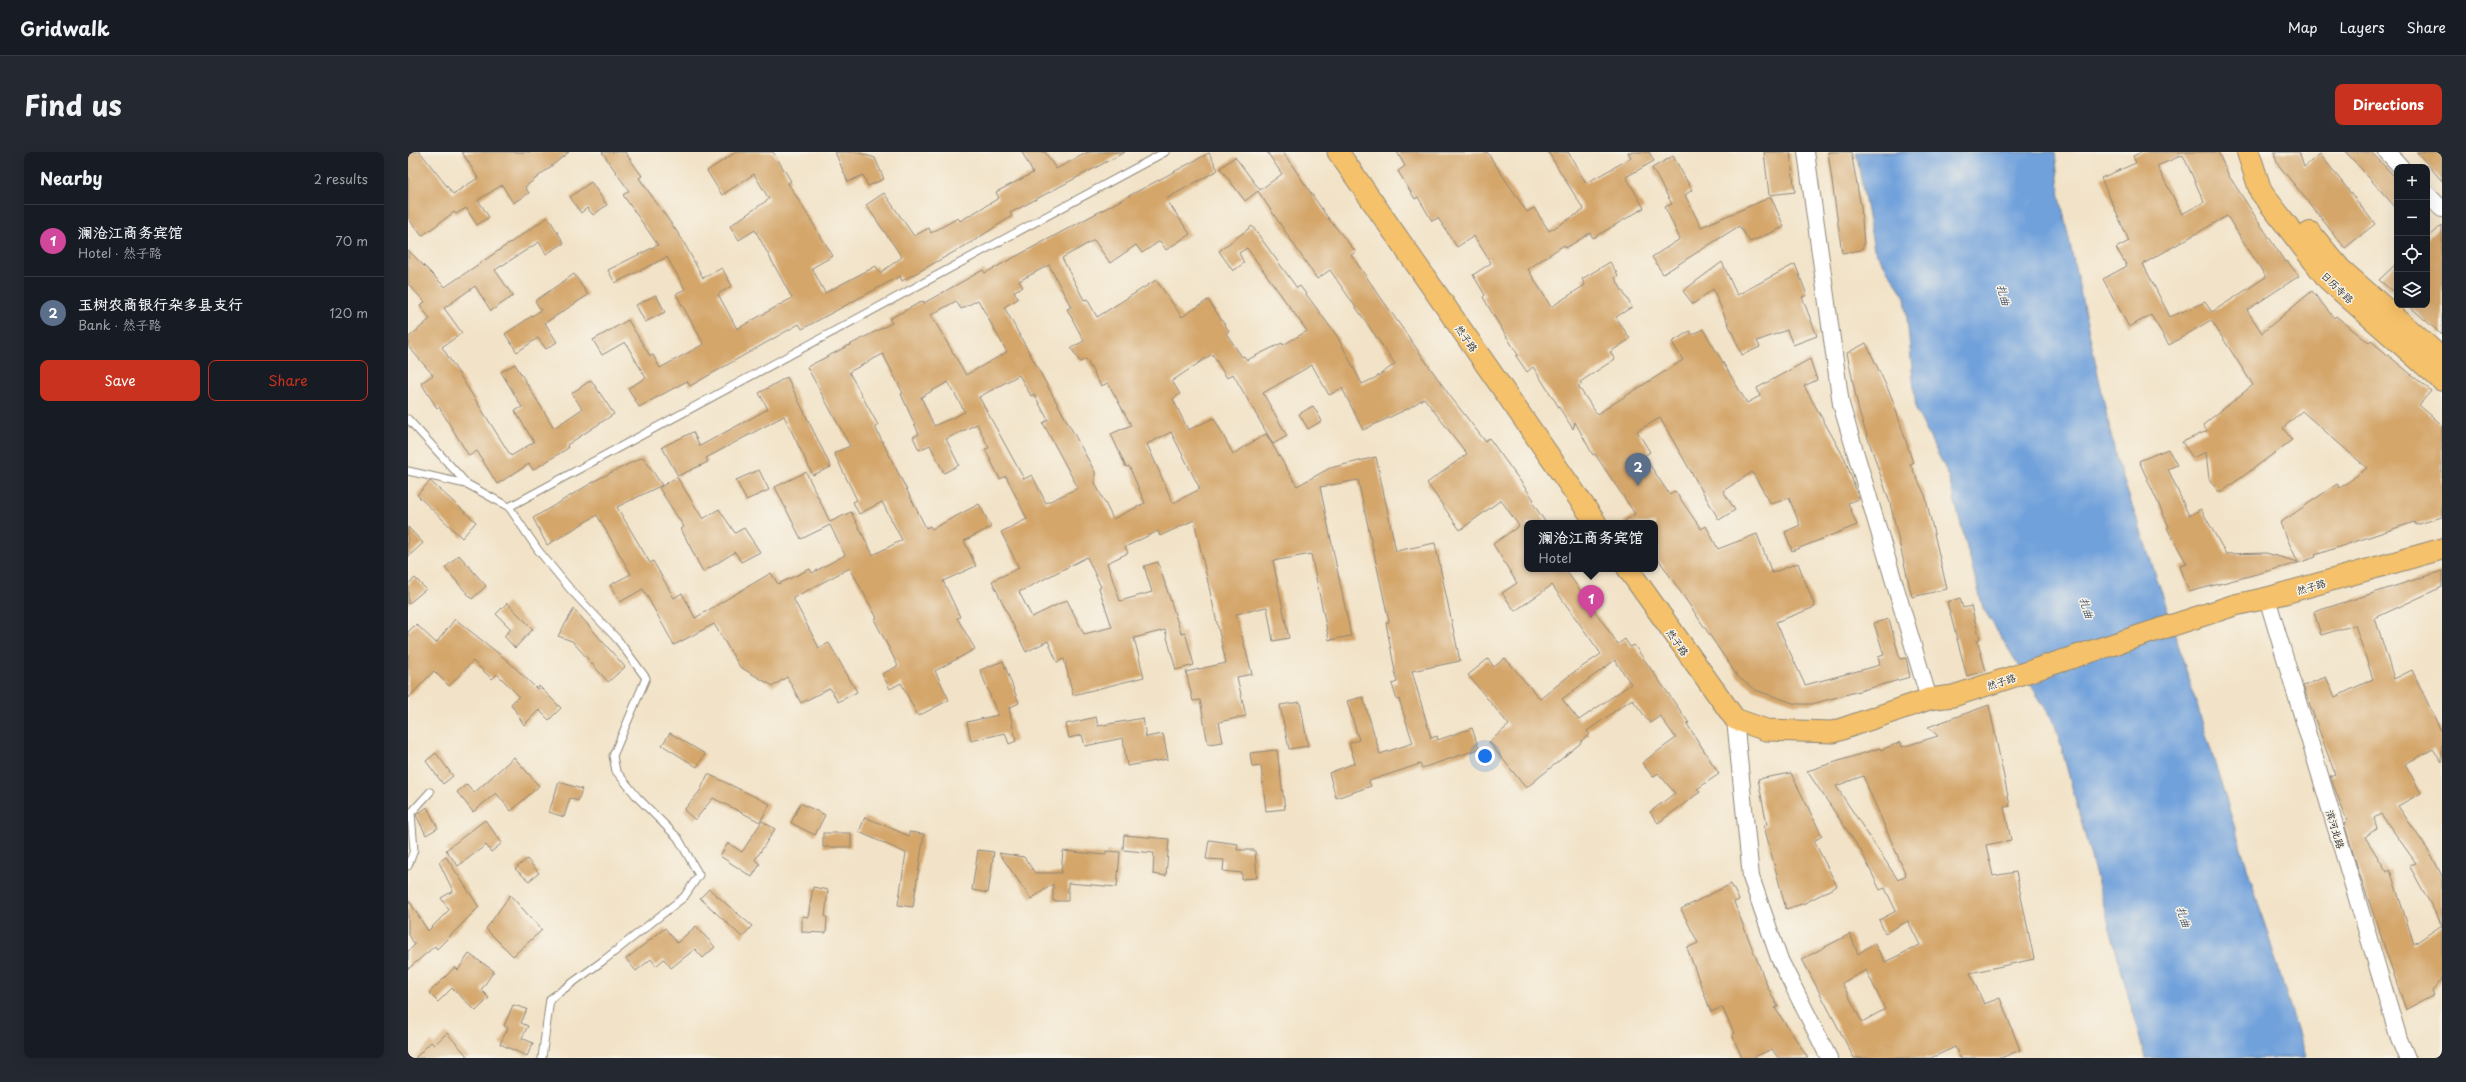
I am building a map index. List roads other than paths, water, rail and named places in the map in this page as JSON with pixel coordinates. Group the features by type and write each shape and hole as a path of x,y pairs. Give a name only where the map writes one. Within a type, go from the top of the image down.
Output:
{"highway":[{"name":"日历寺路","path":"2248,152 2261,192 2328,279 2442,380"},
{"name":"日历寺路","path":"2261,152 2271,187 2340,269 2442,359"}],"main road":[{"name":"然子路","path":"1338,152 1594,520"},
{"name":"然子路","path":"1630,572 1735,719 1766,730 1833,732 1929,699 1953,696 2236,605 2267,598 2442,549"}],"street":[{"path":"1806,152 1841,404 1929,699"},
{"path":"2387,152 2398,164"},
{"path":"2430,197 2442,208"},
{"name":"滨河北路","path":"2267,598 2399,1039 2407,1058"},
{"path":"1735,719 1751,877 1779,958 1829,1058"}],"lane":[{"path":"509,507 1166,152"},
{"path":"408,419 466,484"},
{"path":"408,471 466,484 509,507 538,550 570,589 618,640 646,678 612,756 616,771 678,838 699,875 684,896 604,960 550,999 542,1058"},
{"path":"408,866 414,850 411,813 430,792"}],"water":[{"name":"扎曲","path":"1856,152 2055,152 2060,197 2116,458 2166,605 2306,1058 2145,1058 2055,724 1983,608 1947,472 1916,410 1905,297 1874,249"}],"place":[{"name":"玉树农商银行杂多县支行","path":"1638,486"},
{"name":"澜沧江商务宾馆","path":"1591,618"}]}
